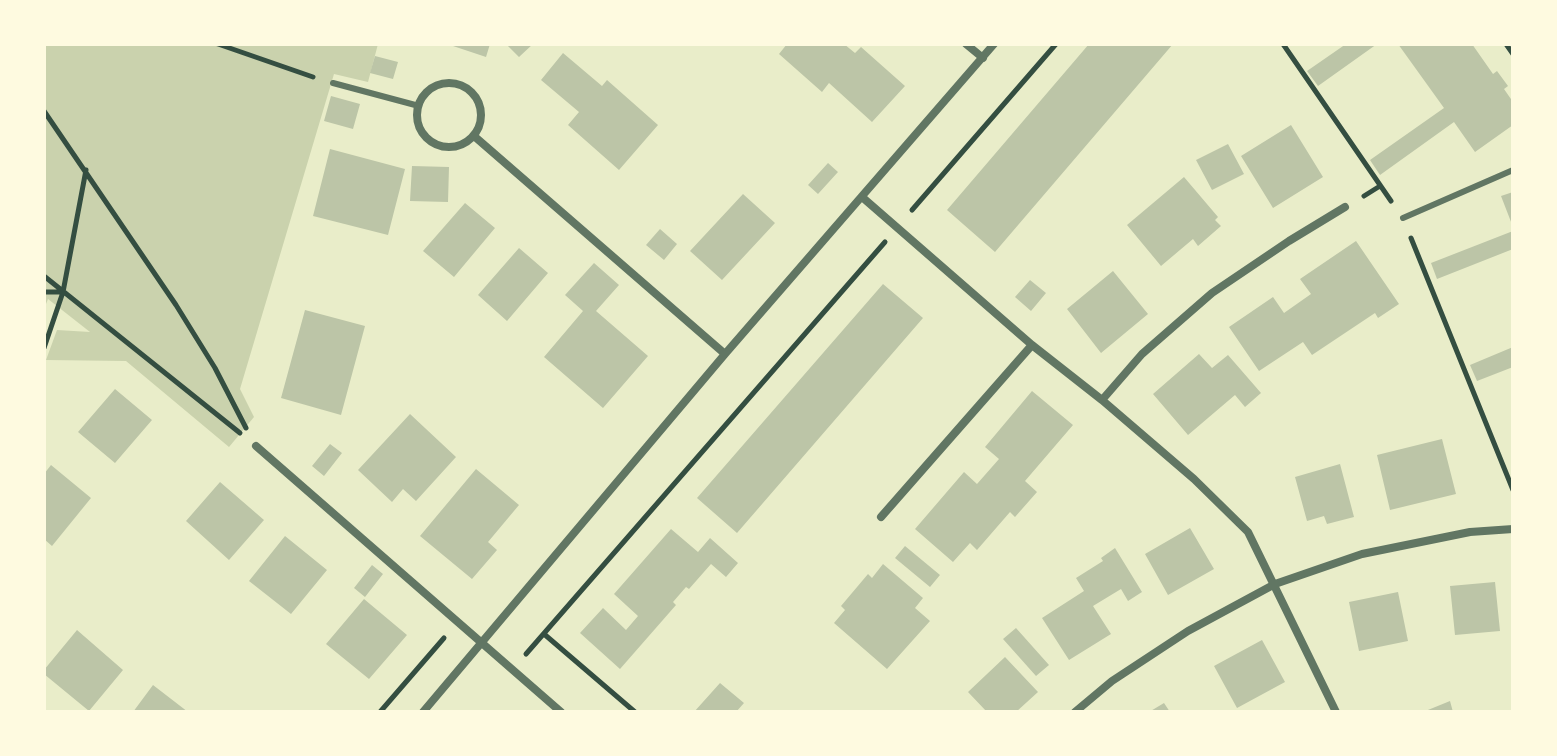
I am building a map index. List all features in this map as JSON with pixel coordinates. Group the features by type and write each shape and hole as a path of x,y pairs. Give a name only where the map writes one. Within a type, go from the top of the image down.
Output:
{"street":[{"path":"966,44 983,58"},
{"path":"423,712 725,354 994,44"},
{"path":"445,83 466,87 474,94 482,115 474,136 449,147 430,141 419,124 419,106 426,93 445,83"},
{"path":"474,136 725,354"},
{"path":"862,197 1032,345 1194,479 1248,532 1336,712"},
{"path":"1102,400 1142,354 1212,293 1345,207"},
{"path":"881,517 1032,345"},
{"path":"256,446 561,712"},
{"path":"1075,712 1112,681 1188,631 1275,584 1362,554 1470,532 1513,529"}],"lane":[{"path":"333,83 419,106"},
{"path":"1403,218 1513,170"}],"path":[{"path":"218,44 333,83"},
{"path":"513,670 1056,44"},
{"path":"1283,44 1403,218 1513,490"},
{"path":"1506,44 1513,54"},
{"path":"44,111 86,169 215,368 256,446"},
{"path":"44,348 63,292 86,169"},
{"path":"44,276 256,446"},
{"path":"44,292 63,292"},
{"path":"380,712 458,622"},
{"path":"544,634 635,712"}],"green space":[{"path":"44,44 378,44 368,82 334,74 240,389 254,417 229,447 126,361 46,360 57,330 90,332 48,299 44,309"}],"building":[{"path":"447,44 490,44 486,57"},
{"path":"506,44 533,44 519,57"},
{"path":"787,44 844,44 855,53 861,47 905,86 872,122 829,83 822,92 779,54"},
{"path":"1089,44 1173,44 995,252 947,210"},
{"path":"1346,44 1377,44 1318,86 1307,71"},
{"path":"1398,44 1472,44 1493,74 1497,71 1508,86 1504,89 1513,102 1513,125 1475,152 1454,122 1380,175 1370,160 1444,108"},
{"path":"563,53 602,86 607,80 658,125 619,170 568,125 579,112 541,80"},
{"path":"375,56 398,62 393,79 370,73"},
{"path":"331,96 360,104 353,129 324,121"},
{"path":"1291,125 1323,177 1273,208 1241,156"},
{"path":"1228,144 1244,174 1212,190 1196,160"},
{"path":"330,149 405,169 388,235 313,216"},
{"path":"828,163 838,172 818,194 808,185"},
{"path":"412,166 449,167 448,202 410,201"},
{"path":"1184,177 1218,217 1215,220 1221,226 1198,246 1193,239 1161,266 1127,225"},
{"path":"1513,192 1513,227 1501,196"},
{"path":"743,194 775,223 722,280 690,251"},
{"path":"465,203 495,228 454,277 423,251"},
{"path":"660,229 677,244 664,260 646,245"},
{"path":"1513,231 1513,249 1437,279 1431,263"},
{"path":"1356,241 1399,304 1378,318 1375,313 1312,355 1303,342 1259,371 1229,327 1273,297 1284,313 1311,294 1300,279"},
{"path":"519,248 548,273 507,321 478,295"},
{"path":"594,263 619,285 596,311 648,356 603,408 544,357 583,311 565,295"},
{"path":"1113,271 1148,314 1101,353 1067,309"},
{"path":"1030,280 1046,293 1031,311 1015,297"},
{"path":"883,284 923,318 737,533 697,498"},
{"path":"305,310 365,326 341,415 281,398"},
{"path":"1513,347 1513,367 1477,381 1470,365"},
{"path":"1199,354 1212,368 1228,355 1261,393 1245,407 1235,395 1188,435 1153,394"},
{"path":"115,389 152,420 115,463 78,432"},
{"path":"1032,391 1073,425 1025,481 1037,492 1015,517 1010,512 977,550 970,543 953,562 915,529 964,472 977,484 999,459 985,447"},
{"path":"410,414 456,457 416,501 403,489 392,502 358,470"},
{"path":"1442,439 1456,494 1390,510 1377,455"},
{"path":"330,444 342,453 324,476 312,466"},
{"path":"1340,464 1354,517 1327,524 1324,516 1307,521 1295,477"},
{"path":"51,465 91,498 52,546 44,539 44,474"},
{"path":"476,469 519,505 488,542 497,550 472,579 420,536"},
{"path":"220,482 264,520 229,560 186,521"},
{"path":"1190,528 1214,569 1168,595 1145,554"},
{"path":"671,529 698,552 710,538 738,563 726,577 711,564 673,602 676,605 620,669 580,633 603,608 626,630 638,616 614,594"},
{"path":"285,536 327,570 291,614 249,581"},
{"path":"905,546 940,575 930,587 895,558"},
{"path":"1115,548 1142,592 1128,601 1121,589 1093,606 1111,634 1069,660 1042,618 1084,591 1076,578 1103,561 1101,558"},
{"path":"883,564 923,598 915,608 930,621 887,669 834,623 845,610 841,606 868,574 872,578"},
{"path":"372,565 383,574 365,597 354,588"},
{"path":"1495,582 1500,631 1455,635 1450,586"},
{"path":"1398,592 1408,641 1359,651 1349,602"},
{"path":"364,599 407,635 369,679 326,644"},
{"path":"1016,628 1049,665 1036,676 1003,639"},
{"path":"77,630 123,670 89,711 44,674 44,670"},
{"path":"1262,640 1285,682 1237,708 1214,666"},
{"path":"1005,657 1038,692 1016,712 987,712 968,692"},
{"path":"720,683 744,703 736,712 694,712"},
{"path":"153,685 188,712 133,712"},
{"path":"1450,701 1453,712 1423,712"},
{"path":"1164,703 1170,712 1149,712"}]}
